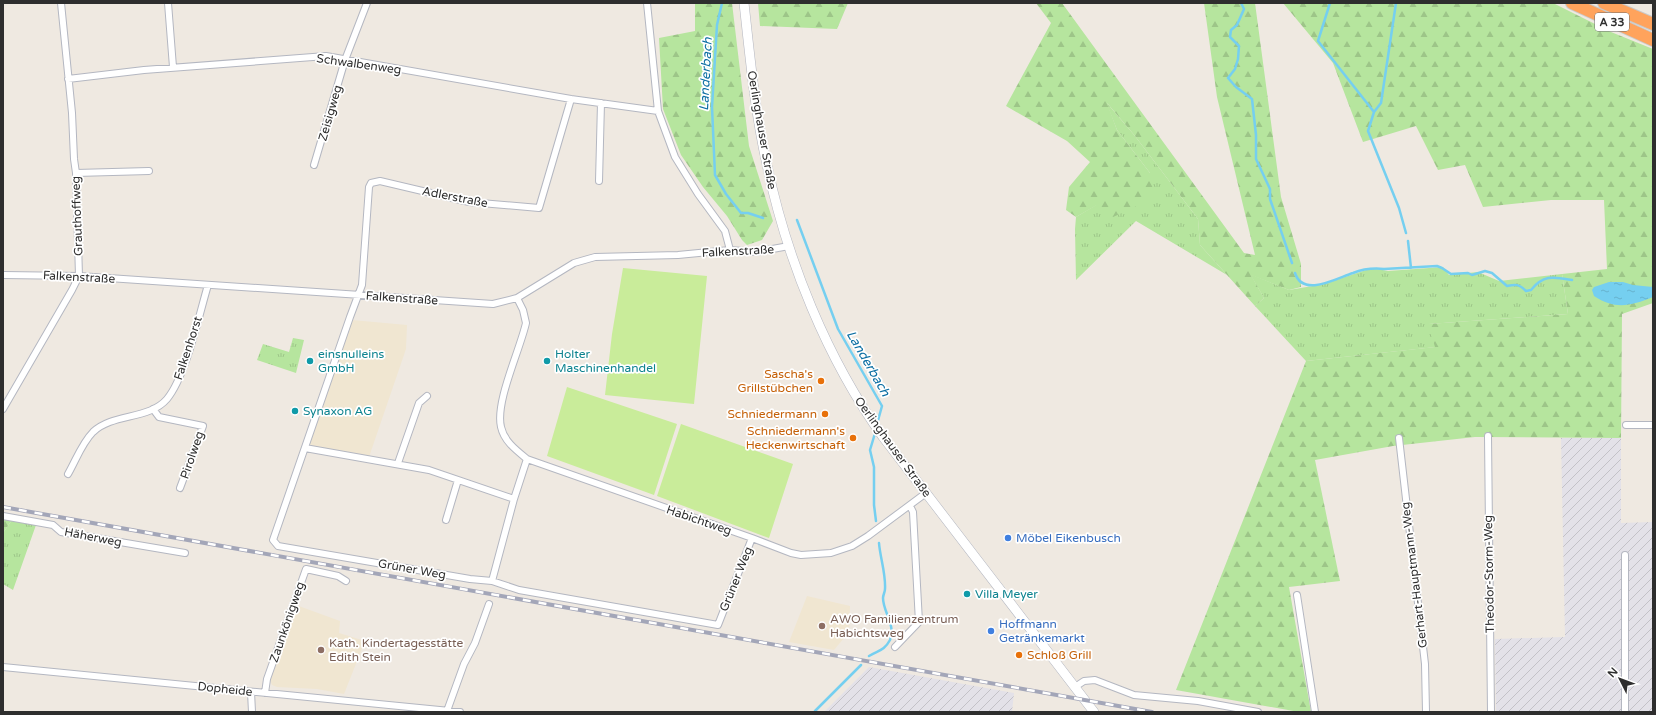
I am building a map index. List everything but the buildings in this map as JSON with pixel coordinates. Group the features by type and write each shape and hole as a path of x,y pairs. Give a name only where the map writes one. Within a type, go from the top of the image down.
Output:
{"highway":[{"name":"A 33","path":"1572,3 1612,23 1653,40"},
{"name":"A 33","path":"1604,3 1653,24"}],"main road":[{"name":"Oerlinghauser Straße","path":"744,3 757,114 774,196 789,246 819,326 838,365 870,419 883,437 1094,712"}],"street":[{"name":"Grauthoffweg","path":"4,407 79,276 76,173 61,3"},
{"path":"168,3 173,68"},
{"name":"Zeisigweg","path":"314,165 345,60 367,3"},
{"path":"647,3 658,112 675,157 694,188 725,231 730,250"},
{"name":"Schwalbenweg","path":"68,79 173,68 326,56 658,112"},
{"name":"Adlerstraße","path":"360,295 362,285 368,194 371,183 380,181 469,202 539,208 571,98"},
{"path":"599,181 601,103"},
{"path":"76,173 149,171"},
{"name":"Falkenstraße","path":"3,275 79,276 493,304 517,298 574,263 595,257 678,256 730,250 756,252 789,246"},
{"name":"Falkenhorst","path":"68,474 86,441 94,431 106,424 153,410 166,400 176,385 188,354 208,285"},
{"name":"Grüner Weg","path":"360,295 350,317 273,540 274,544 470,579 492,581 519,590 718,625 752,538"},
{"name":"Habichtweg","path":"517,298 523,310 526,323 500,404 501,427 510,445 527,459 796,554 831,553 852,546 910,506 926,493"},
{"path":"398,463 419,403 427,396"},
{"name":"Pirolweg","path":"153,410 159,417 203,426 180,488"},
{"path":"1626,425 1653,425"},
{"name":"Theodor-Storm-Weg","path":"1488,436 1491,712"},
{"name":"Gerhart-Hauptmann-Weg","path":"1399,438 1425,664 1426,712"},
{"path":"305,448 398,463 429,470 514,499"},
{"path":"492,581 514,499 527,459"},
{"path":"446,520 458,480"},
{"path":"895,647 919,622 913,512 910,506"},
{"name":"Häherweg","path":"3,516 53,526 61,532 185,553"},
{"path":"1625,712 1626,556"},
{"name":"Zaunkönigweg","path":"265,693 267,679 306,569 338,576 346,581"},
{"path":"1297,595 1315,712"},
{"path":"447,711 464,664 475,643 489,604"},
{"name":"Dopheide","path":"3,667 251,692 324,697 350,702 460,712"},
{"path":"1075,687 1084,681 1095,680 1134,695 1198,701 1258,712"},
{"path":"251,692 252,712"}],"shaded area":[{"path":"352,320 407,325 406,349 369,457 311,446 309,443"},
{"path":"1561,438 1621,438 1621,523 1653,522 1653,712 1496,712 1495,639 1565,637"},
{"name":"AWO Familienzentrum Habichtsweg","path":"807,596 850,606 849,632 834,650 789,642"},
{"name":"Kath. Kindertagesstätte Edith Stein","path":"296,605 340,621 339,633 365,641 344,694 317,689 277,687 272,685 270,680"},
{"path":"869,667 1014,693 1012,712 824,712"}],"green space":[{"path":"695,3 732,3 749,146 773,221 762,240 747,245 681,155 663,109 659,38 695,31"},
{"path":"758,3 848,3 837,29 760,26"},
{"path":"1036,3 1062,3 1244,253 1255,255 1217,97 1204,3 1255,3 1281,197 1301,264 1301,287 1289,290 1251,275 1264,298 1255,306 1200,245 1198,219 1135,136 1107,103 1117,130 1150,173 1154,192 1143,203 1111,218 1097,205 1076,217 1066,210 1069,187 1090,162 1067,141 1006,106 1051,23"},
{"path":"1283,3 1553,3 1611,32 1653,49 1653,303 1622,314 1621,438 1475,437 1393,446 1315,460 1340,581 1289,587 1311,712 1299,712 1176,690 1306,361 1435,347 1428,324 1568,314 1562,274 1607,269 1604,200 1551,200 1483,207 1465,165 1438,170 1416,126 1363,142 1333,63"},
{"path":"1106,102 1135,136 1198,219 1200,245 1227,275 1136,221 1076,280 1076,217 1150,173 1117,130"},
{"path":"1443,267 1449,275 1478,272 1499,281 1562,274 1568,314 1429,324 1436,347 1306,361 1255,306 1264,298 1250,274 1289,290 1324,284 1372,268 1388,271"},
{"path":"623,268 707,276 694,404 605,395 612,334"},
{"path":"293,338 304,340 296,373 257,360 263,344 289,352"},
{"path":"567,387 677,424 654,495 547,456"},
{"path":"681,424 793,464 769,538 657,496"},
{"path":"3,519 12,520 3,533"},
{"path":"12,520 36,525 13,590 3,584 3,533"}],"water":[{"path":"1609,282 1623,282 1633,285 1653,287 1653,297 1637,303 1616,305 1594,296 1592,290 1594,287"}],"waterway":[{"name":"Landerbach","path":"722,3 717,25 712,107 715,175 726,194 741,213 748,213 763,218"},
{"path":"1241,3 1244,9 1237,25 1231,30 1230,37 1239,46 1238,59 1235,69 1228,78 1236,87 1252,99 1256,135 1256,159 1270,189 1270,199 1292,263"},
{"path":"1330,3 1318,41 1374,112 1368,131 1399,208 1406,233"},
{"path":"1374,112 1381,103 1396,3"},
{"name":"Landerbach","path":"797,220 838,329 882,406 877,424"},
{"path":"1408,241 1411,268"},
{"path":"1295,273 1299,280 1305,284 1313,285 1330,282 1365,270 1437,266 1451,274 1468,273 1472,275 1485,271 1492,273 1507,286 1517,285 1526,291 1531,290 1540,281 1545,279 1560,278 1572,280"},
{"name":"Landerbach","path":"876,430 870,450 874,467 874,505 876,521"},
{"name":"Landerbach","path":"869,656 886,646 890,640 891,634 883,597 885,583 879,543"},
{"name":"Landerbach","path":"815,711 861,665"}],"railway":[{"path":"3,507 1152,712"}],"place":[{"name":"einsnulleins GmbH","path":"310,361"},
{"name":"Holter Maschinenhandel","path":"547,361"},
{"name":"Sascha's Grillstübchen","path":"821,381"},
{"name":"Synaxon AG","path":"295,411"},
{"name":"Schniedermann","path":"825,414"},
{"name":"Schniedermann's Heckenwirtschaft","path":"853,438"},
{"name":"Möbel Eikenbusch","path":"1008,538"},
{"name":"Villa Meyer","path":"967,594"},
{"name":"AWO Familienzentrum Habichtsweg","path":"822,626"},
{"name":"Hoffmann Getränkemarkt","path":"991,631"},
{"name":"Kath. Kindertagesstätte Edith Stein","path":"321,650"},
{"name":"Schloß Grill","path":"1019,655"}]}
